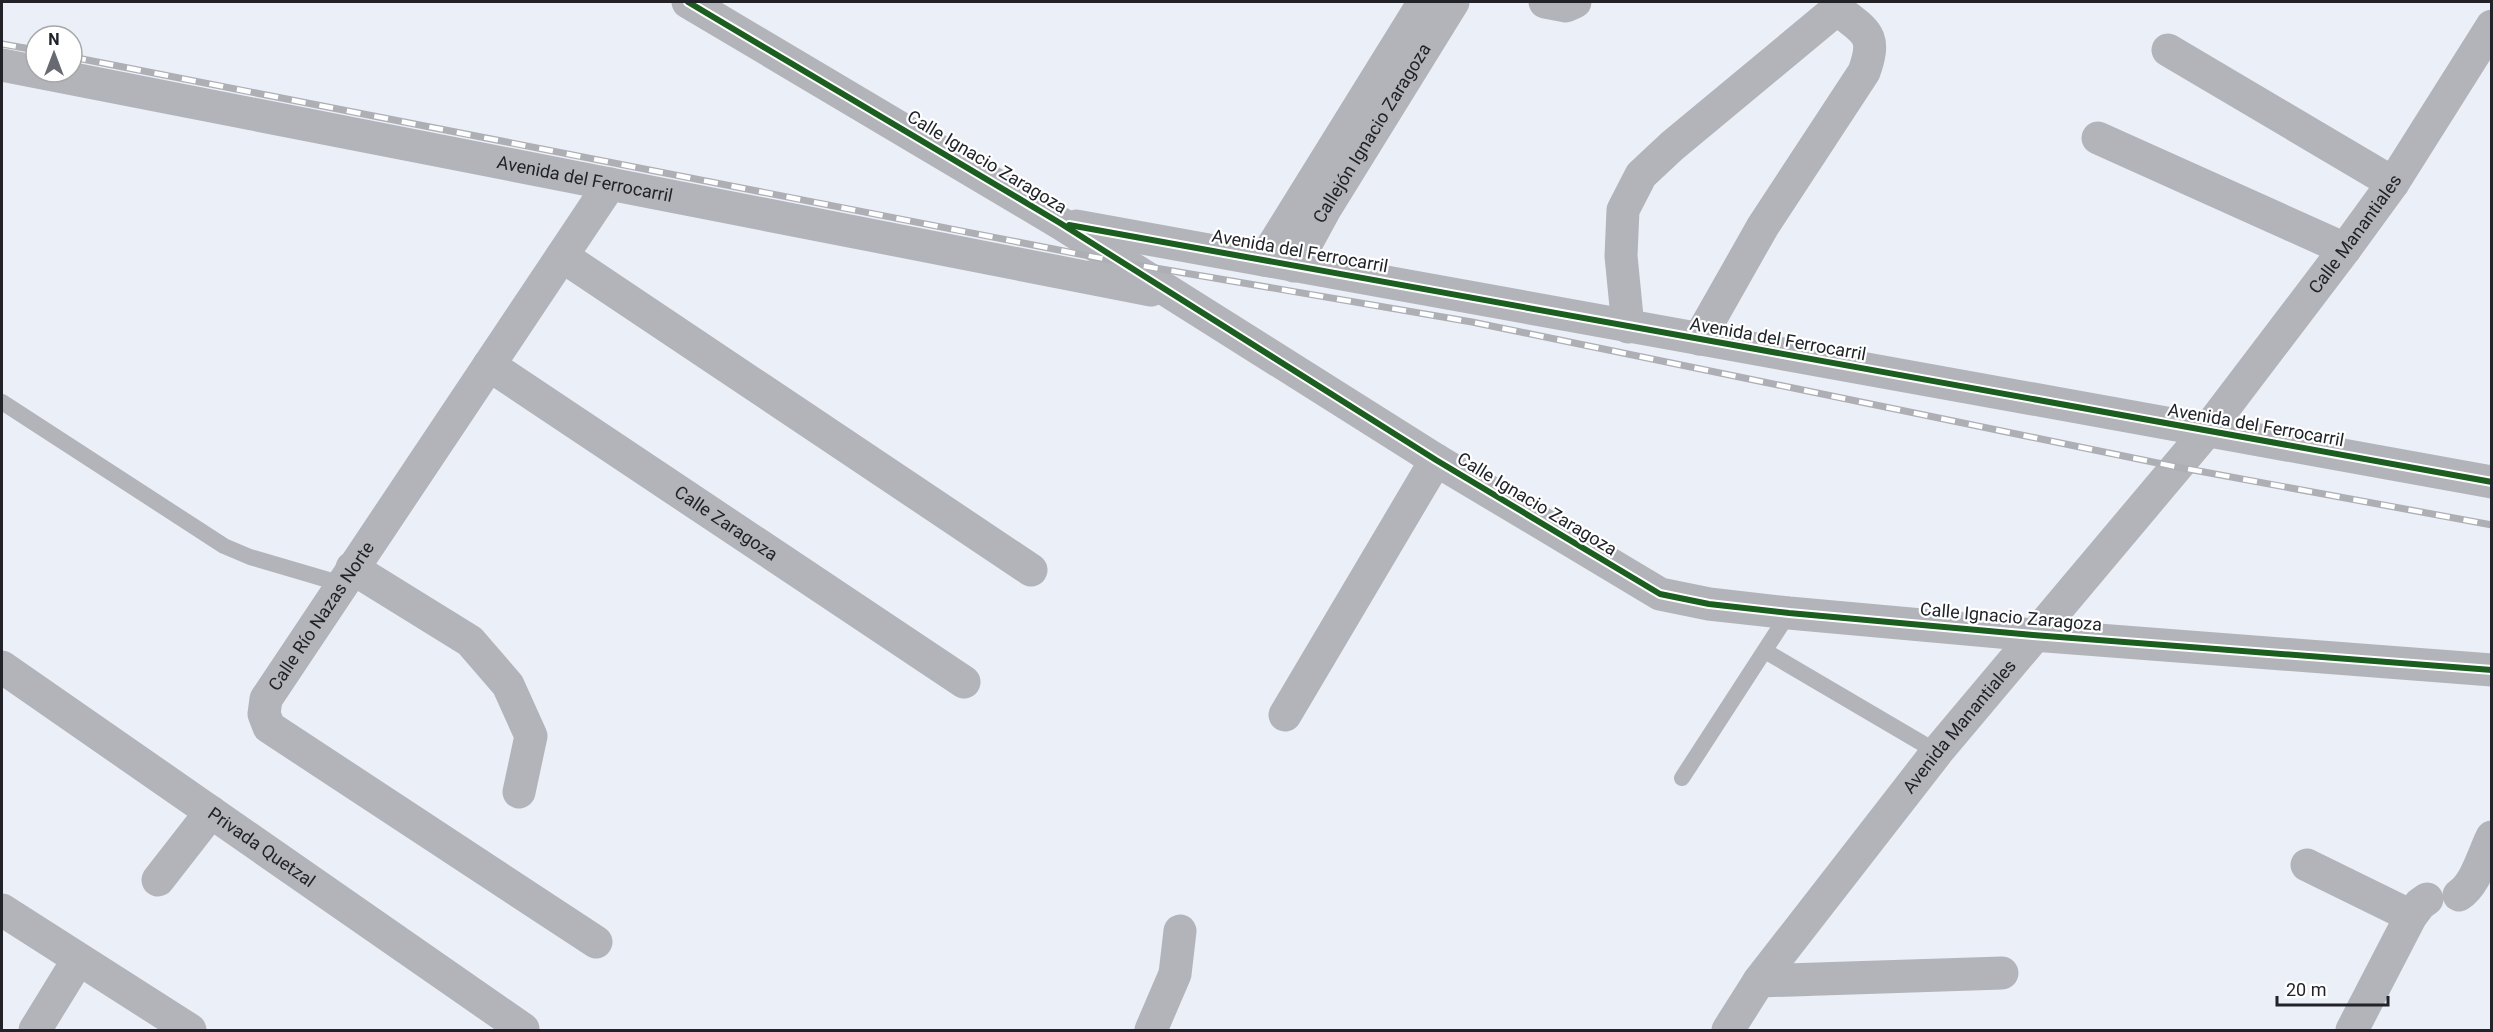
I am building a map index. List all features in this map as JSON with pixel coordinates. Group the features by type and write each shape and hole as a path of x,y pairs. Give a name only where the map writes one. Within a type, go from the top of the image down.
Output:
{"street":[{"name":"Calle Ignacio Zaragoza","path":"688,2 1060,223 1436,460 1660,594 1709,604 1789,613 2033,635 2492,670"},
{"path":"1279,263 1424,2"},
{"name":"Callejón Ignacio Zaragoza","path":"1279,263 1325,209 1453,2"},
{"path":"1545,2 1566,6 1575,2"},
{"path":"1628,327 1621,256 1623,210 1641,175 1839,5 1868,34 1872,50 1864,72 1763,226 1699,339"},
{"name":"Calle Manantiales","path":"2206,432 2393,183 2492,26"},
{"path":"2168,50 2393,183"},
{"name":"Avenida del Ferrocarril","path":"2,65 1168,293"},
{"path":"2098,138 2345,249"},
{"name":"Calle Río Nazas Norte","path":"596,942 269,727 264,714 266,699 610,184"},
{"name":"Avenida del Ferrocarril","path":"1060,223 2492,482"},
{"path":"562,256 1031,570"},
{"name":"Calle Zaragoza","path":"489,365 964,682"},
{"name":"Avenida Manantiales","path":"1728,1030 1760,981 1937,752 2033,635 2206,432"},
{"path":"1285,716 1436,460"},
{"path":"347,576 470,641 508,685 531,736 519,792"},
{"name":"Privada Quetzal","path":"2,667 523,1029"},
{"path":"159,880 211,812"},
{"path":"2307,865 2432,903 2465,891 2492,837"},
{"path":"2352,1030 2432,903"},
{"path":"2,910 190,1030"},
{"path":"1151,1030 1176,974 1180,931"},
{"path":"35,1030 78,960"},
{"path":"1760,981 2002,973"}],"lane":[{"path":"2,402 224,546 250,557 347,576"},
{"path":"1682,778 1789,613"},
{"path":"1765,651 1937,752"}],"railway":[{"path":"2,44 24,48"},
{"path":"84,59 1120,262 1472,322 2177,467 2492,525"}],"cycle path":[{"path":"688,2 1060,223 1436,460 1660,594 1709,604 1789,613 2033,635 2492,670"},
{"path":"1069,225 2492,482"}]}
